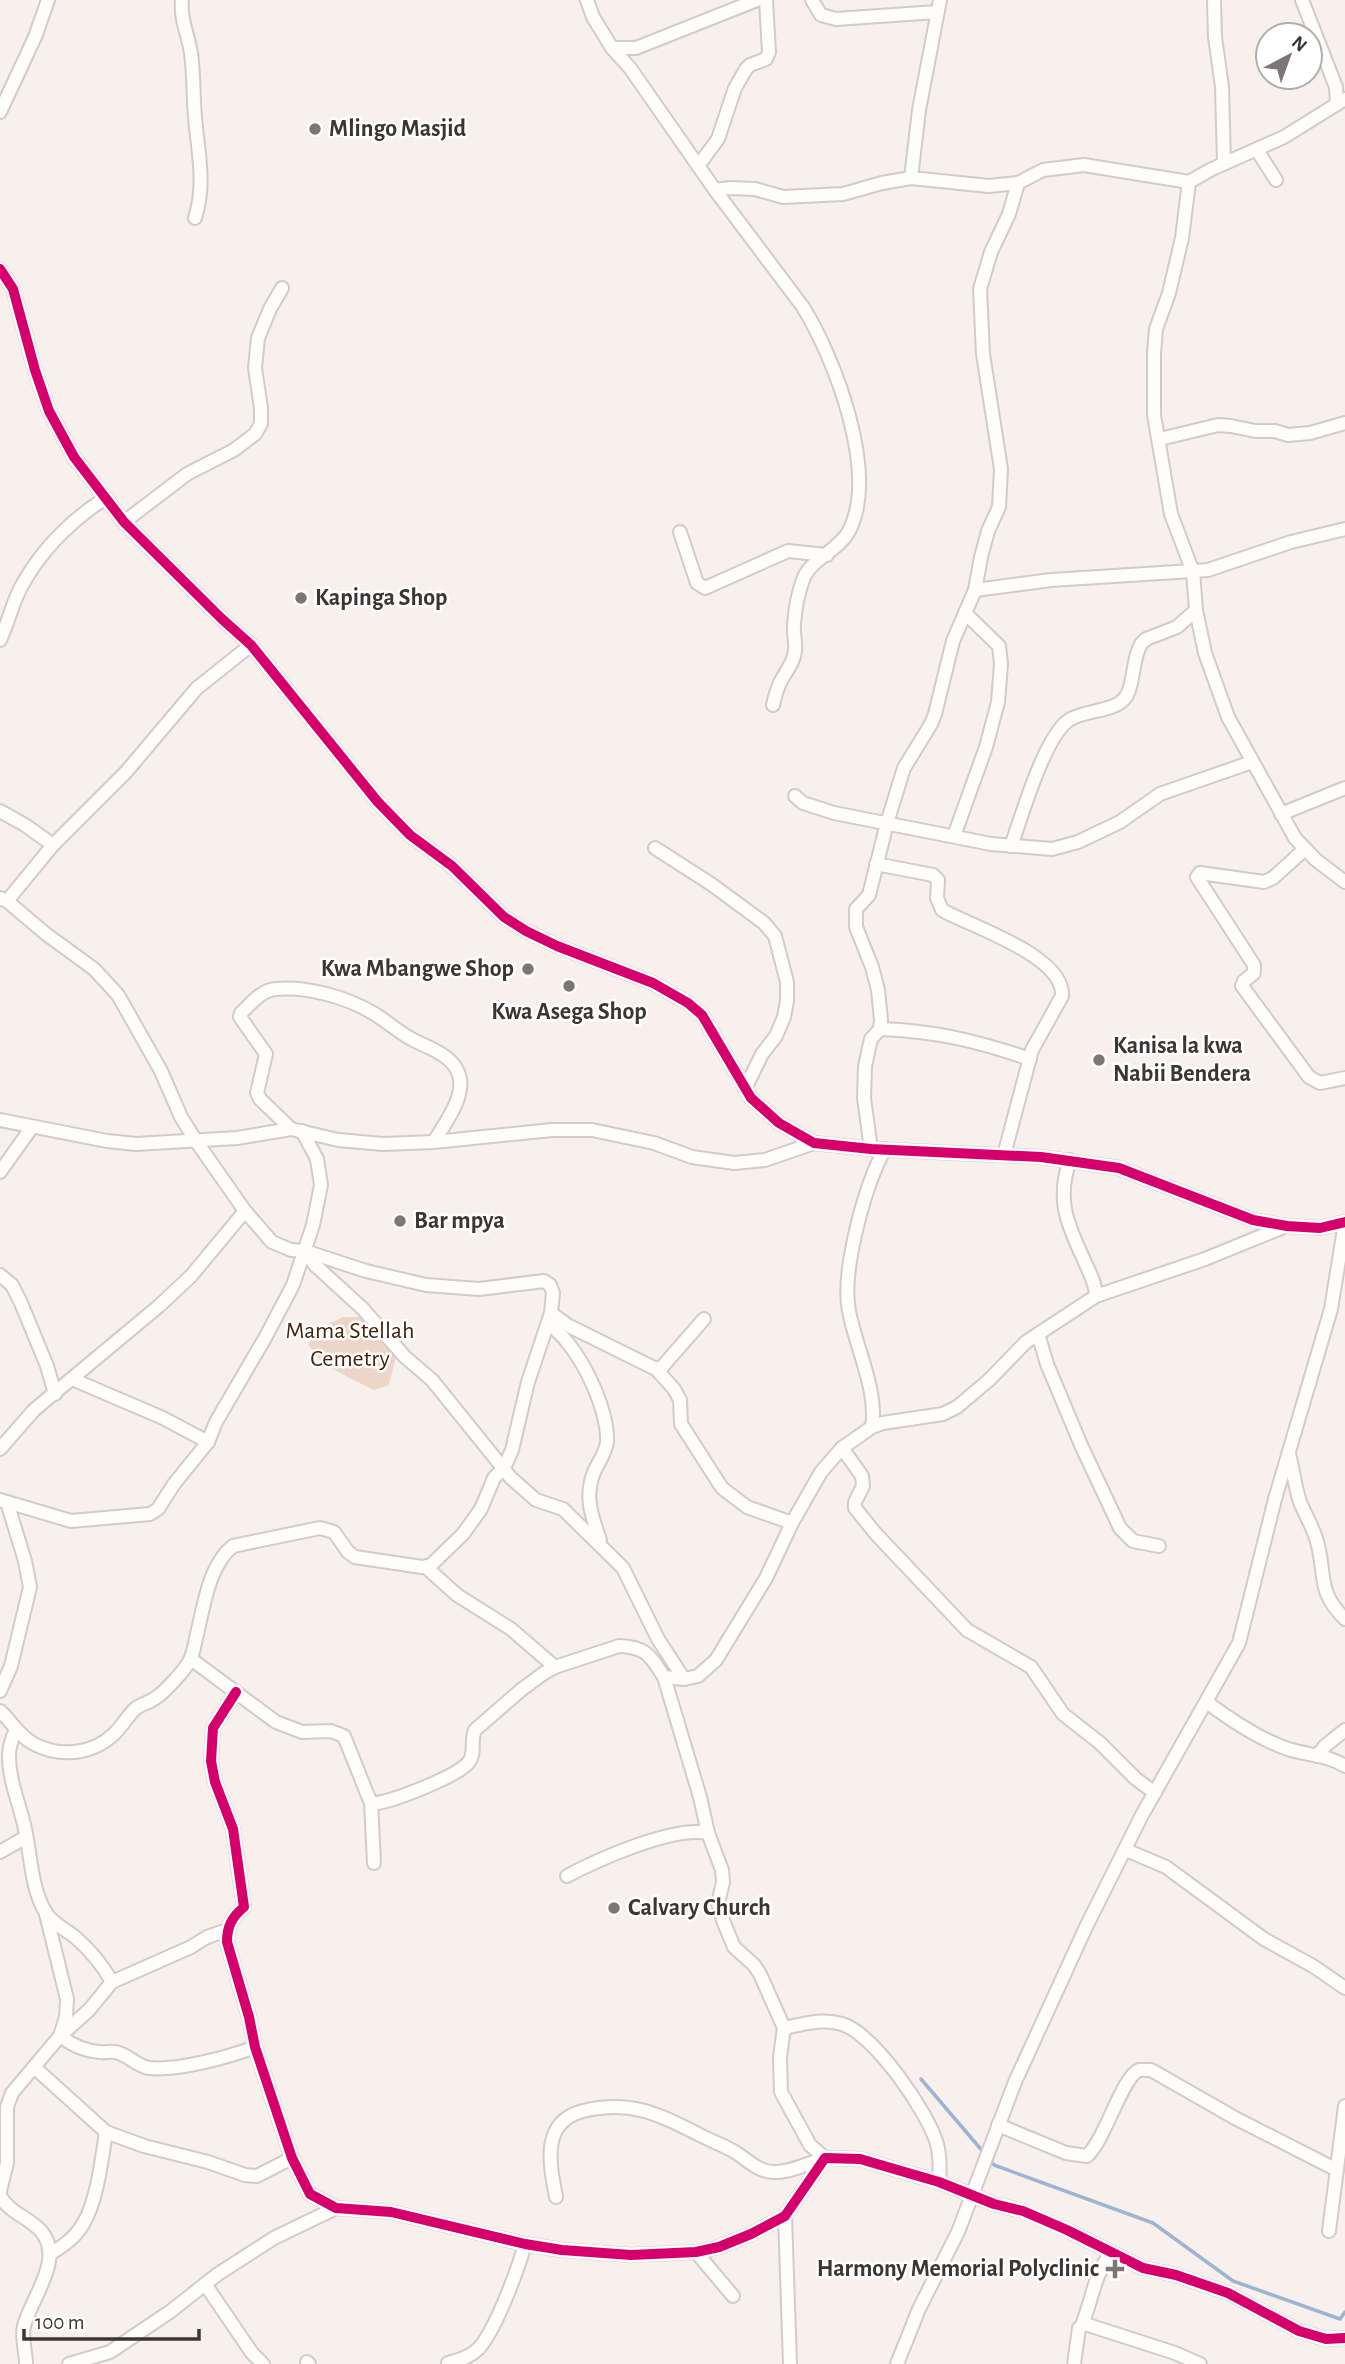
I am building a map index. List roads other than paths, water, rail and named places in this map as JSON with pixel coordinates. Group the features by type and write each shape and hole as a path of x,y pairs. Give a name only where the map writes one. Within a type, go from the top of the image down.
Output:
{"street":[{"path":"0,112 35,37 48,0"},
{"path":"182,0 181,11 191,52 202,178 200,203 195,219"},
{"path":"587,0 593,17 612,48 630,68 715,190 803,307 816,328 845,397 857,463 858,498 855,515 848,534 806,573 794,624 795,651 773,705"},
{"path":"612,48 636,48 757,0"},
{"path":"698,166 718,139 735,88 746,69 766,59 769,52 766,0"},
{"path":"812,0 821,15 836,19 939,6 919,110 911,178"},
{"path":"1214,0 1215,37 1222,87 1224,163"},
{"path":"715,190 755,188 783,197 823,196 911,178 989,186 1018,183 1044,170 1084,165 1189,183 1224,163 1284,137 1341,101 1302,0"},
{"path":"1257,150 1276,180"},
{"path":"880,1030 878,990 855,920 858,905 869,895 904,768 931,724 953,641 975,590 984,544 999,507 1001,469 983,354 980,289 991,252 1009,214 1018,183"},
{"path":"1189,183 1182,238 1169,293 1156,329 1154,353 1154,415 1171,514 1193,572 1196,611 1205,653 1228,718 1281,814 1305,849 1345,882"},
{"path":"0,269 13,289 49,411 74,457 124,522 251,645 377,801 410,835 452,866 504,917 557,946 653,983 688,1003 702,1015 751,1098 779,1123 814,1143 871,1149 1070,1160 1119,1168 1253,1220 1320,1228 1345,1223 1331,1309 1289,1453 1243,1632 1231,1661 1155,1793 1069,1962 998,2125 958,2232 919,2309 897,2364"},
{"path":"124,522 187,474 243,445 255,434 261,424 256,368 258,338 282,288"},
{"path":"1160,439 1218,425 1275,431 1288,435 1310,433 1345,423"},
{"path":"0,640 20,590 37,563 55,539 77,517 104,499"},
{"path":"975,590 1051,580 1209,570 1273,548 1345,529"},
{"path":"680,532 697,583 705,588 788,551 827,555"},
{"path":"1011,846 1035,778 1055,734 1069,720 1092,710 1117,705 1126,696 1142,644 1146,639 1177,627 1196,611"},
{"path":"954,836 989,736 998,702 1001,664 999,646 965,613"},
{"path":"251,645 197,688 126,772 4,899 94,969 118,995 161,1071 181,1116 245,1211 272,1242 366,1271 426,1285 479,1289 544,1281 550,1285 553,1293 550,1319 528,1382 512,1450 504,1468 494,1478 481,1509 463,1534 427,1568"},
{"path":"794,796 818,809 1011,846 1052,849 1078,842 1120,822 1160,794 1252,762"},
{"path":"1281,814 1345,788"},
{"path":"0,811 53,845"},
{"path":"654,848 765,923 775,936 787,982 786,1009 776,1035 762,1054 745,1089"},
{"path":"1305,849 1264,882 1200,873 1196,877 1254,965 1254,973 1242,986 1309,1077 1320,1083 1345,1078"},
{"path":"876,864 933,876 939,887 937,898 942,910 1017,944 1058,979 1063,988 1062,996 1030,1059 1004,1155"},
{"path":"3,1501 26,1510 71,1521 150,1514 158,1509 174,1484 208,1442 216,1422 293,1285 319,1203 321,1185 317,1159 297,1130 260,1099 257,1093 266,1054 240,1017 241,1013 265,992 275,989 318,993 356,1005 373,1013 406,1036 442,1054 456,1069 460,1079 460,1093 434,1142"},
{"path":"871,1149 864,1098 865,1066 871,1039 880,1030 923,1031 960,1038 1030,1059"},
{"path":"0,1120 136,1144 237,1138 297,1130 356,1143 434,1142 552,1130 592,1130 654,1143 692,1157 734,1163 765,1160 814,1143"},
{"path":"0,1172 32,1127"},
{"path":"872,1427 874,1413 870,1387 860,1357 846,1290 866,1194 885,1149"},
{"path":"1070,1160 1062,1199 1096,1288 1096,1296"},
{"path":"0,1449 34,1410 191,1276 245,1211"},
{"path":"664,1677 684,1679 698,1676 716,1660 766,1578 792,1523 821,1472 842,1448 872,1427 901,1419 943,1414 957,1407 1001,1368 1017,1349 1096,1296 1205,1259 1287,1226"},
{"path":"304,1251 315,1265 363,1309 405,1357 432,1380 510,1478 536,1500 563,1509 623,1568 658,1639 684,1679"},
{"path":"0,1275 12,1285 47,1366 55,1394"},
{"path":"1331,1309 1345,1314"},
{"path":"550,1319 656,1369 674,1389 680,1400 681,1424 722,1488 747,1507 792,1523"},
{"path":"550,1319 573,1352 603,1411 607,1445 593,1475 588,1500 603,1547"},
{"path":"656,1369 668,1360 704,1319"},
{"path":"1038,1334 1047,1364 1081,1445 1120,1528 1133,1541 1158,1546"},
{"path":"72,1379 163,1418 208,1442"},
{"path":"842,1448 862,1476 863,1486 855,1508 876,1534 967,1630 1031,1667 1068,1720 1100,1743 1136,1779 1155,1793"},
{"path":"1289,1453 1299,1499 1318,1546 1322,1580 1333,1607 1345,1619"},
{"path":"0,1691 11,1666 30,1587 26,1560 3,1501"},
{"path":"0,1711 16,1730 33,1744 79,1753 91,1750 113,1735 136,1709 155,1699 191,1659 205,1598 225,1553 233,1546 320,1528 337,1534 344,1548 355,1557 427,1568 457,1595 511,1629 555,1667"},
{"path":"371,1802 380,1803 406,1795 467,1765 471,1758 471,1737 475,1730 521,1690 555,1667 619,1646 646,1651 664,1677 708,1833 722,1870 723,1882 718,1903 730,1940 760,1974 784,2028 780,2057 781,2092 810,2144 825,2158"},
{"path":"191,1659 259,1712 288,1728 302,1732 331,1731 344,1736 371,1802 374,1863"},
{"path":"236,1692 217,1721 211,1743 215,1782 233,1829 244,1907 236,1913 227,1930 227,1941 250,2017 255,2047 292,2158 310,2194 336,2208 391,2212 525,2244 562,2250 631,2255 696,2252 730,2243 785,2216 825,2158"},
{"path":"1208,1703 1261,1737 1288,1749 1330,1758 1345,1766"},
{"path":"16,1730 9,1756 18,1808 29,1860 67,1999 66,2017 60,2036"},
{"path":"1317,1756 1345,1730"},
{"path":"567,1876 600,1858 631,1848 688,1832 708,1833"},
{"path":"0,1852 26,1837"},
{"path":"1126,1850 1166,1867 1264,1939 1313,1966 1345,1988"},
{"path":"45,1912 88,1950 113,1982"},
{"path":"26,2364 23,2329 50,2254 41,2231 5,2204 0,2194 8,2163 5,2098 113,1982 227,1930"},
{"path":"784,2028 821,2020 844,2025 867,2038 904,2085 931,2130 939,2156 939,2182"},
{"path":"60,2036 75,2047 115,2052 149,2068 172,2067 233,2056 255,2047"},
{"path":"34,2067 106,2132 144,2146 208,2162 245,2175 257,2176 292,2158"},
{"path":"998,2125 1066,2153 1087,2156 1101,2136 1132,2076 1140,2070 1151,2070 1235,2119 1337,2170"},
{"path":"556,2197 550,2165 550,2146 564,2122 575,2113 592,2109 620,2106 644,2109 732,2150 763,2170 774,2172 825,2158 860,2159 939,2182 973,2196 1023,2211 1143,2268 1177,2275 1228,2293 1299,2331 1326,2339 1345,2338"},
{"path":"1329,2231 1345,2106"},
{"path":"50,2254 64,2245 85,2223 106,2132"},
{"path":"69,2364 110,2352 274,2238 336,2208"},
{"path":"785,2216 790,2364"},
{"path":"448,2363 471,2354 485,2340 518,2270 525,2244"},
{"path":"696,2252 733,2296"},
{"path":"1074,2364 1094,2281 1111,2253"},
{"path":"205,2284 263,2364"},
{"path":"1082,2325 1092,2325 1200,2364"}],"waterway":[{"path":"921,2079 985,2154"},
{"path":"990,2160 994,2165 1153,2223 1233,2281 1340,2319 1345,2312"}],"place":[{"name":"Mlingo Masjid","path":"315,129"},
{"name":"Kapinga Shop","path":"301,598"},
{"name":"Kwa Mbangwe Shop","path":"528,969"},
{"name":"Kwa Asega Shop","path":"569,986"},
{"name":"Kanisa la kwa Nabii Bendera","path":"1099,1060"},
{"name":"Bar mpya","path":"400,1221"},
{"name":"Calvary Church","path":"614,1908"},
{"name":"Harmony Memorial Polyclinic","path":"1115,2269"}],"park label":[{"name":"Mama Stellah Cemetry","path":"350,1345"}]}
